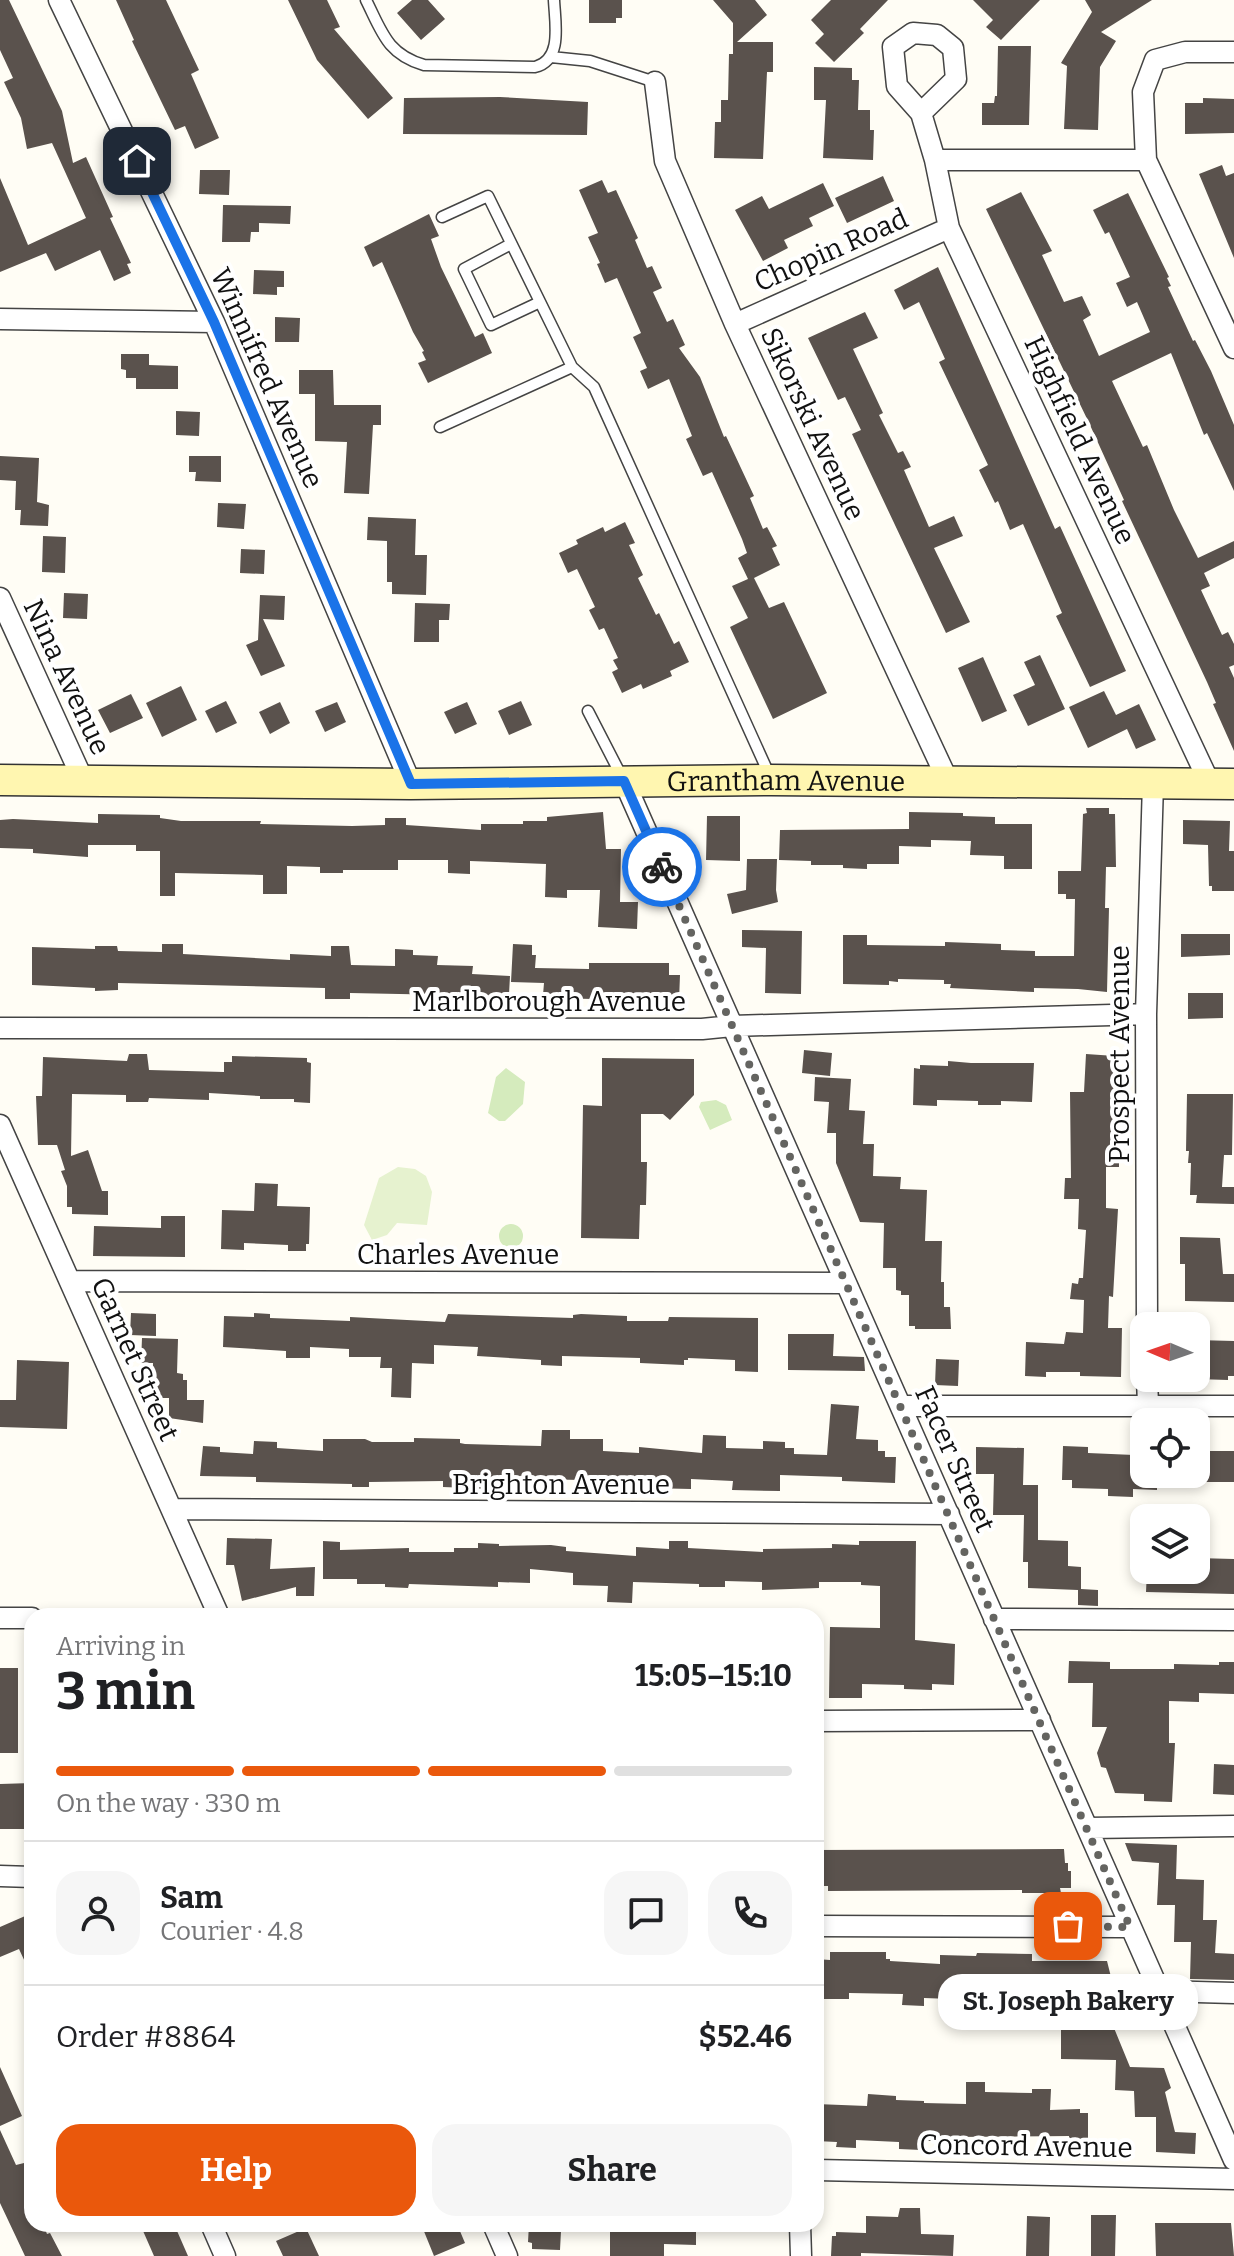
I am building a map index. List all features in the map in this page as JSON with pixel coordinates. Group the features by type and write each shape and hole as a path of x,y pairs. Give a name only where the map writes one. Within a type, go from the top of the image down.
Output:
{"street":[{"name":"Winnifred Avenue","path":"59,0 214,322 411,784"},
{"path":"1234,52 1185,52 1155,60 1143,92 1146,160 1234,348"},
{"name":"Sikorski Avenue","path":"655,82 665,161 735,324 948,781"},
{"name":"Highfield Avenue","path":"921,113 935,160 949,228 1222,784"},
{"path":"935,160 1146,160"},
{"name":"Chopin Road","path":"735,324 949,228"},
{"path":"0,319 214,322"},
{"name":"Nina Avenue","path":"0,598 83,780"},
{"name":"Grantham Avenue","path":"0,780 411,784 771,780 1222,784"},
{"name":"Facer Street","path":"624,781 1234,2160"},
{"name":"Prospect Avenue","path":"1147,1312 1146,1014 1153,783"},
{"name":"Marlborough Avenue","path":"0,1028 702,1029 1146,1014"},
{"name":"Garnet Street","path":"0,1125 215,1608"},
{"name":"Charles Avenue","path":"70,1281 845,1283"},
{"path":"1148,1392 1148,1405"},
{"path":"901,1406 1234,1406"},
{"name":"Brighton Avenue","path":"172,1509 949,1514"},
{"path":"0,1618 24,1618"},
{"path":"994,1619 1234,1620"},
{"path":"824,1721 1040,1720"},
{"path":"1088,1828 1234,1826"},
{"path":"0,1876 24,1877"},
{"path":"824,1926 1130,1927"},
{"path":"1160,1991 1234,1993"},
{"name":"Concord Avenue","path":"824,2170 1234,2179"},
{"path":"214,2232 225,2256"},
{"path":"496,2232 507,2256"},
{"path":"800,2232 801,2256"}],"lane":[{"path":"366,0 383,36 394,50 408,60 424,65 535,67 547,62 555,45 554,0"},
{"path":"551,57 590,61 655,82"},
{"path":"442,217 488,196 572,367 594,387 771,780"},
{"path":"511,244 464,269 491,325 540,302"},
{"path":"440,427 572,367"},
{"path":"588,711 624,781"}],"green space":[{"path":"506,1068 525,1082 523,1104 505,1121 499,1121 488,1113 496,1077"},
{"path":"716,1100 726,1105 732,1120 710,1130 699,1107 701,1102"},
{"path":"398,1167 415,1169 426,1176 432,1192 427,1225 397,1223 387,1235 372,1240 364,1225 379,1178"},
{"path":"511,1224 519,1228 523,1236 519,1244 511,1248 503,1244 499,1236 503,1228"}],"building":[{"path":"0,0 9,0 62,111 73,163 86,157 113,217 110,218 131,263 127,264 131,273 114,281 100,250 55,271 46,253 0,272 0,178 28,245 86,218 52,143 27,149 21,118 4,82 13,78 0,50"},
{"path":"116,0 166,0 199,70 191,74 219,138 195,149 185,126 175,130"},
{"path":"288,0 327,0 340,27 334,29 393,98 368,119 317,60"},
{"path":"412,0 428,0 445,19 421,40 397,13"},
{"path":"589,0 622,0 622,18 616,18 616,23 589,23"},
{"path":"713,0 755,0 767,15 737,42 773,42 773,72 767,72 763,159 714,158 715,122 721,122 721,100 728,100 733,23"},
{"path":"831,0 888,0 860,29 864,33 834,62 815,43 824,34 811,20"},
{"path":"973,0 1040,0 1001,40 986,27 993,20"},
{"path":"1085,0 1152,0 1101,32 1116,41 1100,67 1098,130 1064,129 1067,66 1061,63 1092,12"},
{"path":"998,46 1031,46 1029,125 982,125 982,103 994,103 997,96"},
{"path":"814,67 852,68 852,80 859,80 858,110 870,110 870,130 874,130 873,160 823,158 826,100 814,100"},
{"path":"500,97 588,102 587,135 403,134 404,98"},
{"path":"1203,98 1234,99 1234,133 1185,134 1185,103 1203,103"},
{"path":"1222,165 1226,176 1234,173 1234,258 1199,174"},
{"path":"200,170 230,170 229,195 199,194"},
{"path":"883,176 894,201 847,223 835,198"},
{"path":"602,180 608,193 616,190 638,238 635,240 647,268 652,266 662,288 653,292 667,322 673,319 685,345 679,348 700,377 724,437 754,496 750,498 763,529 767,527 777,546 772,548 780,565 754,578 769,608 784,602 827,693 773,719 730,627 748,618 732,586 748,579 738,558 747,553 742,539 712,472 703,476 686,439 692,436 669,379 648,389 640,371 647,368 633,337 641,333 617,278 605,283 588,237 598,233 579,190"},
{"path":"823,183 834,206 809,218 813,226 784,240 788,248 763,261 735,210 762,196 769,209"},
{"path":"1021,192 1052,251 1042,255 1064,302 1082,296 1091,315 1083,320 1099,356 1150,332 1137,302 1127,307 1116,283 1130,277 1109,232 1105,234 1093,210 1128,193 1169,277 1171,286 1168,287 1211,371 1234,425 1234,491 1207,433 1204,435 1171,353 1112,381 1143,447 1147,445 1198,558 1234,541 1234,558 1204,573 1210,586 1201,590 1222,635 1228,632 1234,644 1234,665 1229,667 1234,678 1234,751 1213,704 1216,703 1207,682 1090,425 986,209"},
{"path":"223,205 291,206 290,224 259,223 259,232 251,232 250,242 222,242"},
{"path":"429,214 439,236 431,239 441,267 475,337 483,333 492,353 428,383 418,363 426,360 424,351 382,262 373,267 364,247"},
{"path":"938,267 1055,529 1060,526 1126,671 1090,687 1056,616 1062,613 1023,524 1010,530 998,501 995,503 979,470 988,465 939,362 945,359 919,302 904,310 894,290"},
{"path":"254,270 284,271 284,287 277,287 277,295 253,294"},
{"path":"865,312 878,338 853,349 883,413 879,415 898,453 903,451 911,467 904,470 929,527 954,516 963,536 934,548 970,622 946,633 852,434 861,430 845,397 838,400 808,338"},
{"path":"275,317 300,318 299,342 275,342"},
{"path":"121,354 149,354 149,365 178,366 178,389 136,389 136,378 126,378 126,370 121,369"},
{"path":"299,370 333,370 334,405 381,405 381,425 373,425 369,494 344,493 347,442 315,441 315,394 299,394"},
{"path":"176,411 200,412 199,436 176,435"},
{"path":"0,456 39,458 37,502 49,505 48,526 20,525 21,510 15,510 16,481 0,480"},
{"path":"189,456 221,456 221,482 195,481 196,472 189,472"},
{"path":"218,503 246,504 244,529 217,527"},
{"path":"368,517 416,519 415,555 427,555 426,595 392,594 392,582 387,582 387,541 367,540"},
{"path":"625,522 635,543 629,545 643,575 638,578 656,615 659,613 674,644 679,641 689,662 670,671 672,676 643,689 641,684 622,693 612,672 618,669 613,660 618,658 604,628 599,630 589,610 595,607 577,569 568,573 559,553 578,544 576,540 603,527 605,532"},
{"path":"43,536 66,537 65,573 42,572"},
{"path":"241,549 265,550 264,574 240,573"},
{"path":"64,593 88,594 87,619 63,618"},
{"path":"260,595 285,596 284,620 263,619 285,666 261,676 246,645 258,640"},
{"path":"415,603 450,604 449,620 439,620 439,642 414,642"},
{"path":"1040,655 1065,709 1028,726 1013,695 1035,685 1024,662"},
{"path":"983,657 1007,711 982,722 958,668"},
{"path":"181,686 197,720 162,737 146,703"},
{"path":"1104,691 1116,715 1139,704 1156,740 1136,749 1127,729 1088,748 1069,707"},
{"path":"131,694 143,718 110,733 98,710"},
{"path":"226,701 237,723 216,733 205,711"},
{"path":"521,701 532,725 509,735 498,711"},
{"path":"280,702 290,723 270,734 259,712"},
{"path":"337,702 346,722 325,732 315,711"},
{"path":"467,702 477,724 455,734 444,712"},
{"path":"1086,808 1109,808 1109,814 1115,814 1116,867 1106,867 1105,908 1109,908 1107,992 950,988 951,984 944,984 944,980 898,979 898,982 889,981 889,985 843,984 843,935 867,935 867,945 945,946 945,942 1001,944 1001,950 1035,951 1035,956 1074,956 1075,899 1066,899 1066,894 1058,894 1058,871 1081,871 1083,814 1087,813"},
{"path":"603,812 606,849 621,849 620,902 638,902 637,929 598,927 600,890 567,890 567,898 545,897 546,864 470,861 470,874 448,873 448,860 398,860 398,870 343,870 343,873 320,873 320,867 287,866 287,894 263,894 263,875 175,873 175,896 160,896 160,851 136,851 136,845 88,845 88,857 0,848 0,820 13,819 98,823 98,814 160,815 160,818 181,821 352,826 385,825 385,818 406,818 406,825 481,830 481,824 523,824 523,821 547,821 547,817"},
{"path":"909,812 963,813 963,816 995,817 995,824 1032,824 1032,869 1004,869 1004,856 970,855 971,841 931,840 931,847 899,846 899,864 867,864 867,869 779,860 780,830 909,829"},
{"path":"707,816 740,816 740,861 706,860"},
{"path":"1183,820 1230,821 1229,851 1234,851 1234,891 1212,891 1212,886 1209,886 1208,845 1183,844"},
{"path":"747,859 777,859 778,902 732,914 727,894 746,890"},
{"path":"742,930 802,931 801,994 765,993 766,948 742,947"},
{"path":"1181,934 1230,934 1230,955 1181,957"},
{"path":"162,944 183,944 183,954 290,960 290,954 331,956 331,946 349,946 351,965 395,966 395,949 413,950 413,955 438,956 437,965 473,966 472,974 510,976 509,994 502,994 502,998 448,999 449,995 350,993 350,999 325,999 325,988 118,983 118,990 95,991 95,988 32,985 32,947 95,949 95,946 117,946 118,951 162,952"},
{"path":"513,944 532,945 532,955 536,955 535,968 589,969 589,963 669,963 669,975 680,975 679,1001 550,998 550,995 543,995 544,983 511,982"},
{"path":"1188,993 1223,993 1223,1018 1188,1019"},
{"path":"804,1050 832,1053 830,1076 802,1073"},
{"path":"129,1054 147,1054 149,1070 224,1072 224,1062 232,1062 232,1056 307,1058 307,1062 311,1063 310,1103 294,1102 294,1099 209,1093 209,1100 149,1098 148,1102 126,1102 126,1095 72,1094 71,1156 88,1150 102,1191 108,1191 108,1215 72,1214 72,1207 67,1207 67,1186 61,1171 65,1170 57,1145 38,1145 36,1096 42,1096 43,1057 127,1061"},
{"path":"1086,1054 1115,1056 1114,1089 1119,1090 1119,1167 1106,1167 1106,1208 1118,1209 1108,1328 1122,1328 1121,1377 1080,1376 1080,1372 1046,1372 1046,1377 1025,1376 1026,1342 1064,1344 1066,1332 1083,1333 1084,1300 1070,1299 1072,1283 1078,1284 1079,1278 1083,1278 1086,1230 1078,1229 1079,1199 1064,1199 1065,1178 1071,1178 1070,1092 1084,1092"},
{"path":"602,1058 694,1059 694,1095 670,1120 663,1114 641,1114 641,1162 647,1162 646,1205 640,1205 639,1239 581,1238 583,1105 602,1106"},
{"path":"948,1061 1034,1063 1032,1102 1001,1101 1001,1105 978,1105 978,1101 937,1100 937,1106 913,1105 914,1068 920,1069 920,1065 948,1066"},
{"path":"815,1077 851,1079 849,1110 865,1111 863,1144 874,1144 873,1176 901,1177 900,1189 927,1190 925,1241 942,1241 941,1282 944,1282 944,1307 950,1307 951,1329 915,1329 915,1326 909,1326 909,1295 901,1295 901,1291 896,1290 896,1268 883,1268 884,1223 860,1222 836,1163 836,1133 827,1133 829,1102 814,1101"},
{"path":"1187,1094 1233,1094 1232,1155 1224,1155 1222,1187 1234,1187 1234,1204 1196,1203 1197,1195 1190,1195 1191,1163 1188,1163 1189,1151 1186,1151"},
{"path":"255,1183 278,1184 277,1206 310,1207 306,1251 288,1251 288,1245 244,1243 244,1250 221,1249 222,1210 254,1211"},
{"path":"161,1216 185,1216 185,1257 93,1256 94,1226 161,1228"},
{"path":"1180,1237 1220,1238 1223,1274 1234,1274 1234,1302 1185,1301 1185,1264 1180,1264"},
{"path":"131,1313 156,1314 156,1336 130,1335"},
{"path":"254,1313 270,1314 270,1318 350,1321 350,1317 445,1322 448,1314 573,1318 573,1315 581,1314 627,1316 627,1321 668,1321 669,1317 758,1318 758,1372 735,1371 735,1360 688,1358 684,1360 684,1365 640,1363 640,1358 562,1356 562,1366 541,1365 541,1360 477,1356 478,1347 434,1345 434,1364 412,1363 411,1398 391,1397 392,1368 380,1368 381,1357 349,1357 349,1349 310,1347 310,1358 286,1358 286,1351 223,1347 224,1316 254,1317"},
{"path":"788,1334 834,1334 833,1356 864,1357 865,1371 788,1370"},
{"path":"142,1338 178,1339 177,1373 183,1374 183,1380 187,1380 187,1400 204,1400 203,1423 169,1418 169,1398 152,1398 153,1363 141,1363"},
{"path":"1210,1340 1234,1341 1234,1376 1228,1376 1228,1380 1210,1379"},
{"path":"936,1359 959,1360 958,1386 935,1385"},
{"path":"17,1360 69,1362 67,1429 0,1427 0,1400 16,1400"},
{"path":"831,1404 859,1406 856,1439 878,1440 878,1451 885,1451 885,1457 896,1457 895,1483 780,1475 780,1491 732,1490 733,1481 691,1479 691,1489 604,1487 604,1484 580,1484 581,1480 533,1479 527,1484 502,1479 502,1482 493,1482 493,1489 443,1487 443,1481 369,1482 369,1487 352,1487 352,1484 256,1482 256,1477 200,1476 203,1446 220,1447 220,1452 253,1454 254,1441 277,1442 277,1448 323,1451 323,1439 414,1442 414,1438 460,1439 460,1443 465,1444 541,1446 542,1430 570,1430 570,1439 603,1439 603,1451 639,1453 639,1447 702,1453 703,1435 726,1436 726,1448 763,1449 763,1441 785,1442 785,1448 794,1448 794,1454 827,1455"},
{"path":"1063,1446 1088,1447 1088,1453 1130,1455 1130,1488 1157,1490 1133,1489 1133,1497 1108,1496 1108,1489 1072,1488 1072,1480 1062,1480"},
{"path":"976,1447 1024,1448 1023,1485 1038,1485 1038,1540 1068,1541 1068,1566 1081,1567 1081,1589 1098,1590 1098,1606 1078,1605 1078,1590 1028,1588 1028,1562 1023,1562 1024,1515 993,1515 994,1474 976,1474"},
{"path":"1210,1451 1234,1451 1234,1482 1210,1482"},
{"path":"227,1538 272,1539 270,1569 315,1567 314,1596 296,1596 296,1587 242,1601 234,1565 226,1565"},
{"path":"323,1541 340,1542 340,1550 409,1548 409,1552 454,1552 454,1548 478,1548 478,1543 499,1546 551,1545 566,1547 566,1551 636,1556 636,1547 669,1549 669,1541 688,1541 688,1548 763,1552 763,1549 859,1545 859,1541 916,1541 915,1640 955,1644 954,1685 932,1684 932,1690 904,1689 904,1685 862,1684 862,1698 829,1698 830,1627 880,1628 880,1586 861,1585 861,1582 819,1582 819,1588 762,1590 762,1582 725,1581 725,1587 699,1587 699,1584 633,1582 632,1603 607,1602 608,1586 573,1585 573,1573 530,1569 530,1583 498,1582 498,1587 409,1584 408,1588 385,1587 385,1584 357,1584 357,1579 323,1579"},
{"path":"1210,1558 1234,1559 1234,1594 1146,1592 1146,1584 1210,1584"},
{"path":"1069,1661 1110,1662 1110,1669 1174,1669 1174,1664 1219,1665 1219,1662 1234,1662 1234,1694 1199,1693 1199,1702 1169,1701 1169,1743 1175,1743 1172,1802 1144,1801 1144,1794 1115,1793 1097,1753 1107,1727 1092,1727 1093,1683 1068,1683"},
{"path":"0,1668 18,1668 18,1753 0,1753"},
{"path":"1214,1764 1234,1765 1234,1795 1213,1794"},
{"path":"24,1783 24,1829 0,1829 0,1784"},
{"path":"1125,1843 1177,1845 1176,1879 1204,1880 1203,1920 1217,1920 1215,1953 1234,1954 1234,1980 1190,1979 1191,1942 1174,1942 1175,1905 1157,1905 1159,1863 1132,1861"},
{"path":"1064,1849 1065,1863 1071,1871 1071,1888 1060,1888 1061,1893 1022,1893 1022,1890 828,1891 828,1886 824,1886 824,1850"},
{"path":"24,1916 24,1960 19,1949 0,1957 0,1927"},
{"path":"830,1952 886,1952 886,1959 890,1961 940,1964 940,1955 976,1956 977,1953 1032,1954 1032,1961 1107,1961 1114,1989 1106,1991 1106,2028 1114,2028 1130,2067 1164,2068 1171,2088 1165,2092 1175,2132 1196,2133 1195,2154 1156,2152 1156,2117 1135,2117 1134,2091 1115,2090 1116,2060 1061,2059 1061,2028 1019,2028 1019,2006 978,2005 978,2000 924,1998 924,2006 902,2005 903,1994 849,1993 849,1999 824,1999 824,1960 830,1960"},
{"path":"0,2067 22,2116 0,2126"},
{"path":"966,2082 985,2082 985,2092 1032,2093 1032,2089 1051,2089 1050,2110 1080,2109 1080,2113 1088,2113 1088,2142 1069,2142 1069,2136 953,2137 953,2141 922,2141 921,2150 899,2149 899,2142 856,2140 856,2148 836,2147 837,2142 824,2141 824,2104 867,2106 868,2094 896,2096 896,2100 924,2103 966,2104"},
{"path":"0,2130 16,2165 24,2163 24,2232 50,2233 62,2256 25,2256 0,2203"},
{"path":"900,2208 920,2208 921,2234 954,2235 953,2256 861,2253 861,2256 831,2256 832,2236 836,2236 836,2232 866,2233 866,2216 898,2217"},
{"path":"1091,2215 1116,2215 1115,2256 1091,2256"},
{"path":"1027,2216 1050,2217 1049,2256 1026,2256"},
{"path":"1155,2223 1231,2223 1234,2256 1156,2256"},
{"path":"144,2232 178,2232 188,2256 154,2256"},
{"path":"297,2232 308,2232 319,2256 283,2256 276,2241"},
{"path":"424,2232 460,2232 465,2243 434,2256"},
{"path":"529,2232 561,2232 560,2250 532,2249 532,2243 528,2242"},
{"path":"610,2232 696,2232 696,2245 664,2244 664,2256 610,2256"}],"way so far":[{"path":"662,867 1130,1927 1068,1926"}],"place":[{"name":"St. Joseph Bakery","path":"1068,1926"}],"route":[{"path":"137,161 214,322 411,784 624,781 662,867"}]}
